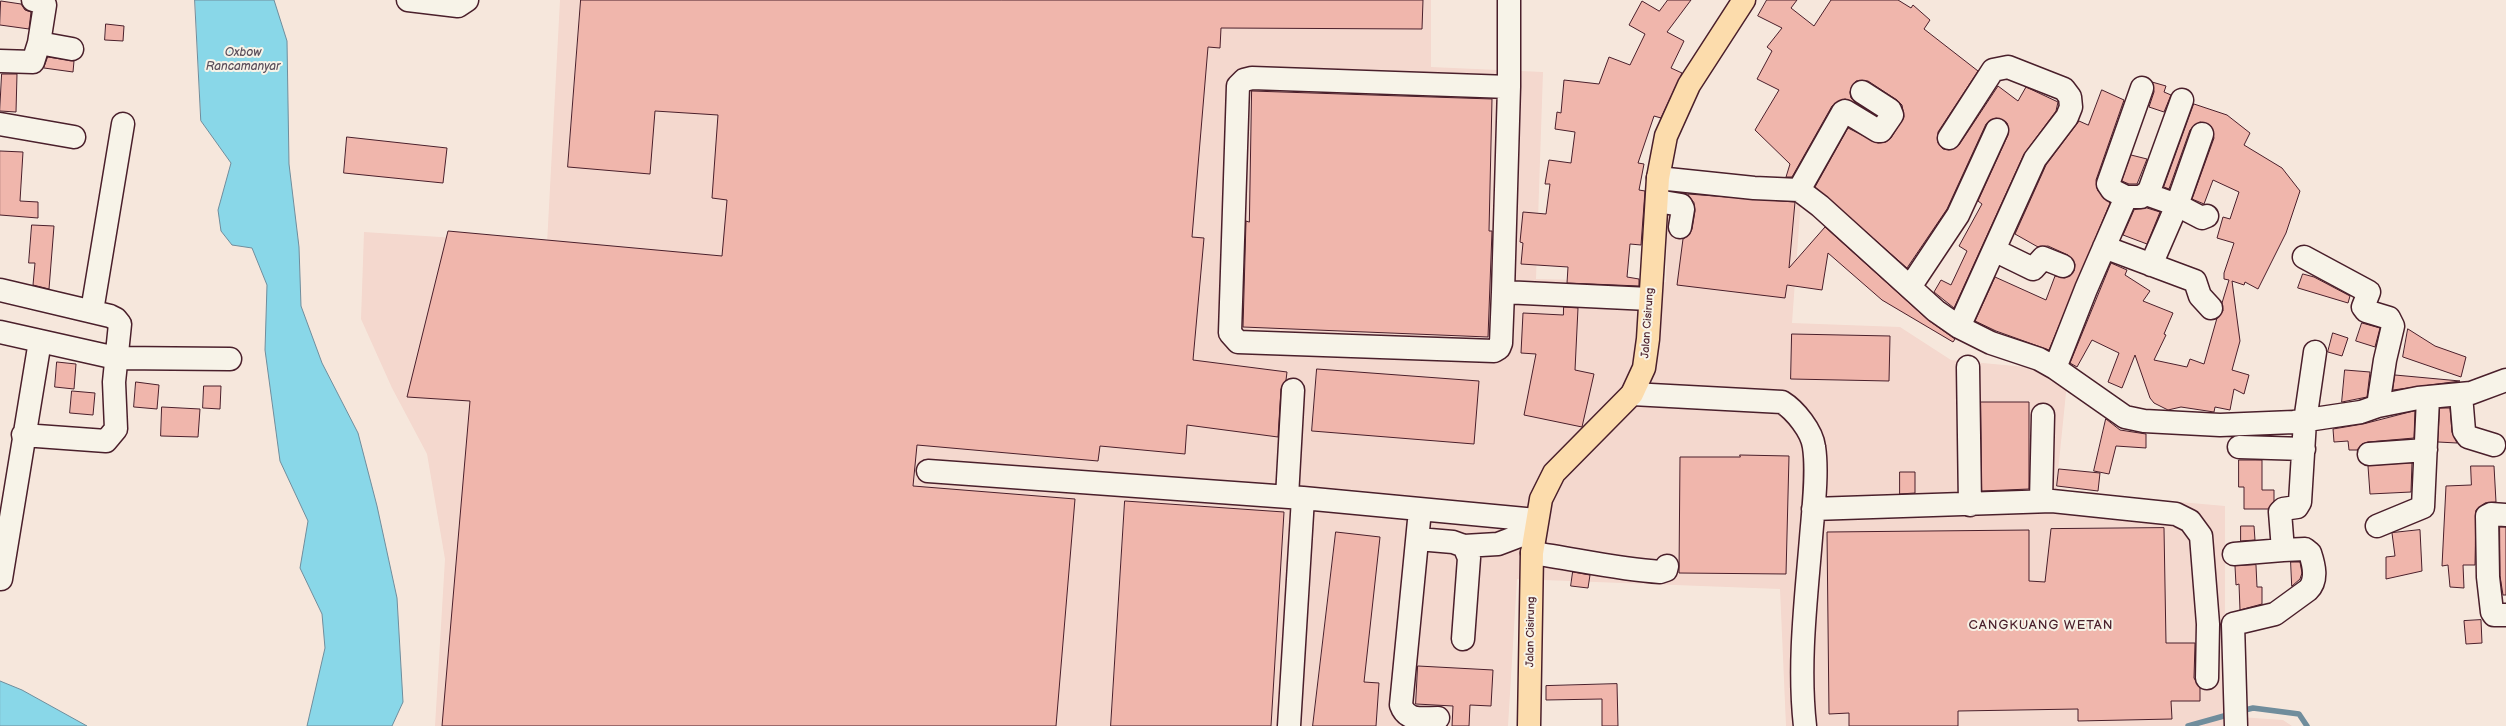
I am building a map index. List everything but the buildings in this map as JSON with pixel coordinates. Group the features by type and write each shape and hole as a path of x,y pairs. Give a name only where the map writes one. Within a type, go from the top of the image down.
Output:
{"main road":[{"name":"Jalan Cisirung","path":"1529,726 1532,553 1543,493 1554,473 1632,394 1644,368 1648,339 1649,299 1658,178 1666,136 1689,85 1744,0"}],"street":[{"path":"0,61 33,62 45,5 42,1 33,0"},
{"path":"408,0 458,6 467,0"},
{"path":"1509,0 1509,87 1503,292 1501,343 1499,348 1494,351 1238,342 1230,333 1238,86 1244,80 1252,78 1509,87"},
{"path":"38,43 72,49"},
{"path":"1950,138 1993,70 2008,67 2064,89 2070,97 2071,107 2067,117 2035,159 1959,327"},
{"path":"2142,88 2108,184 2112,190 2177,205 2202,218 2207,216"},
{"path":"1799,190 1843,112 1845,111 1878,131 1881,131 1892,115 1890,110 1862,92"},
{"path":"2055,368 2104,247 2136,196 2182,100"},
{"path":"0,124 74,137"},
{"path":"92,311 123,124"},
{"path":"1910,287 1958,215 1997,130"},
{"path":"2151,265 2177,205 2202,134"},
{"path":"1658,178 1754,188 1799,190 1820,206 1936,311 1959,327 1991,343 2039,359 2055,368 2125,417 2144,421 2220,425 2306,421 2361,412 2378,406 2428,398 2471,394 2506,380"},
{"path":"1657,201 1681,205 1680,227"},
{"path":"2104,247 2195,281 2200,296 2211,308"},
{"path":"1994,250 2033,269 2044,258 2063,266"},
{"path":"2304,257 2369,292 2363,307 2366,311 2392,321 2393,326 2384,360 2378,406"},
{"path":"0,290 92,311 116,319 120,324 116,358 116,429 106,441 23,435"},
{"path":"1503,292 1649,299"},
{"path":"0,332 116,358 230,359"},
{"path":"1,579 9,467 23,435 40,341"},
{"path":"2283,550 2280,512 2283,509 2299,505 2306,421 2315,352"},
{"path":"1968,367 1970,506"},
{"path":"1289,726 1295,498 1293,390"},
{"path":"1632,394 1782,402 1791,408 1801,419 1814,446 1813,510 1805,611 1803,670 1805,726"},
{"path":"2460,395 2464,431 2468,437 2494,445"},
{"path":"2377,526 2423,507 2428,398"},
{"path":"2042,501 2043,415"},
{"path":"2239,446 2304,449"},
{"path":"2369,454 2426,450"},
{"path":"928,471 1295,498 1420,510 1536,525"},
{"path":"1813,510 1970,506 2042,501 2176,514 2193,524 2201,536 2208,624 2207,678"},
{"path":"1420,510 1401,705 1404,712 1410,718 1438,718"},
{"path":"2506,515 2491,514 2487,516 2488,577 2492,612 2494,615 2506,615"},
{"path":"1418,539 1453,542 1464,546 1498,544 1536,525"},
{"path":"1462,639 1469,558 1464,546"},
{"path":"2234,554 2305,549 2310,553 2315,578 2312,586 2308,590 2275,614 2233,624 2236,716"},
{"path":"1532,553 1582,559 1620,569 1660,572 1666,570 1667,566"}],"shaded area":[{"path":"560,0 1431,0 1431,67 1543,72 1536,279 1666,282 1668,186 1801,199 1792,323 1900,327 1951,360 2036,368 2067,383 2056,491 2225,506 2225,716 2283,720 2292,726 1786,726 1780,589 1517,579 1508,726 435,726 445,559 427,454 392,388 361,319 364,232 547,244"}],"water":[{"name":"Oxbow Rancamanyar","path":"195,0 274,0 287,41 289,164 299,247 301,306 322,363 358,433 377,506 397,598 403,702 392,726 307,726 325,648 322,614 300,568 308,521 280,461 265,350 267,285 252,248 232,245 221,231 218,210 231,163 201,121"},
{"path":"0,681 22,690 87,726 0,726"}],"waterway":[{"path":"2241,711 2253,708 2299,714 2307,726"},
{"path":"2188,726 2231,714"}],"district":[{"name":"CANGKUANG WETAN","path":"2041,626"}]}
